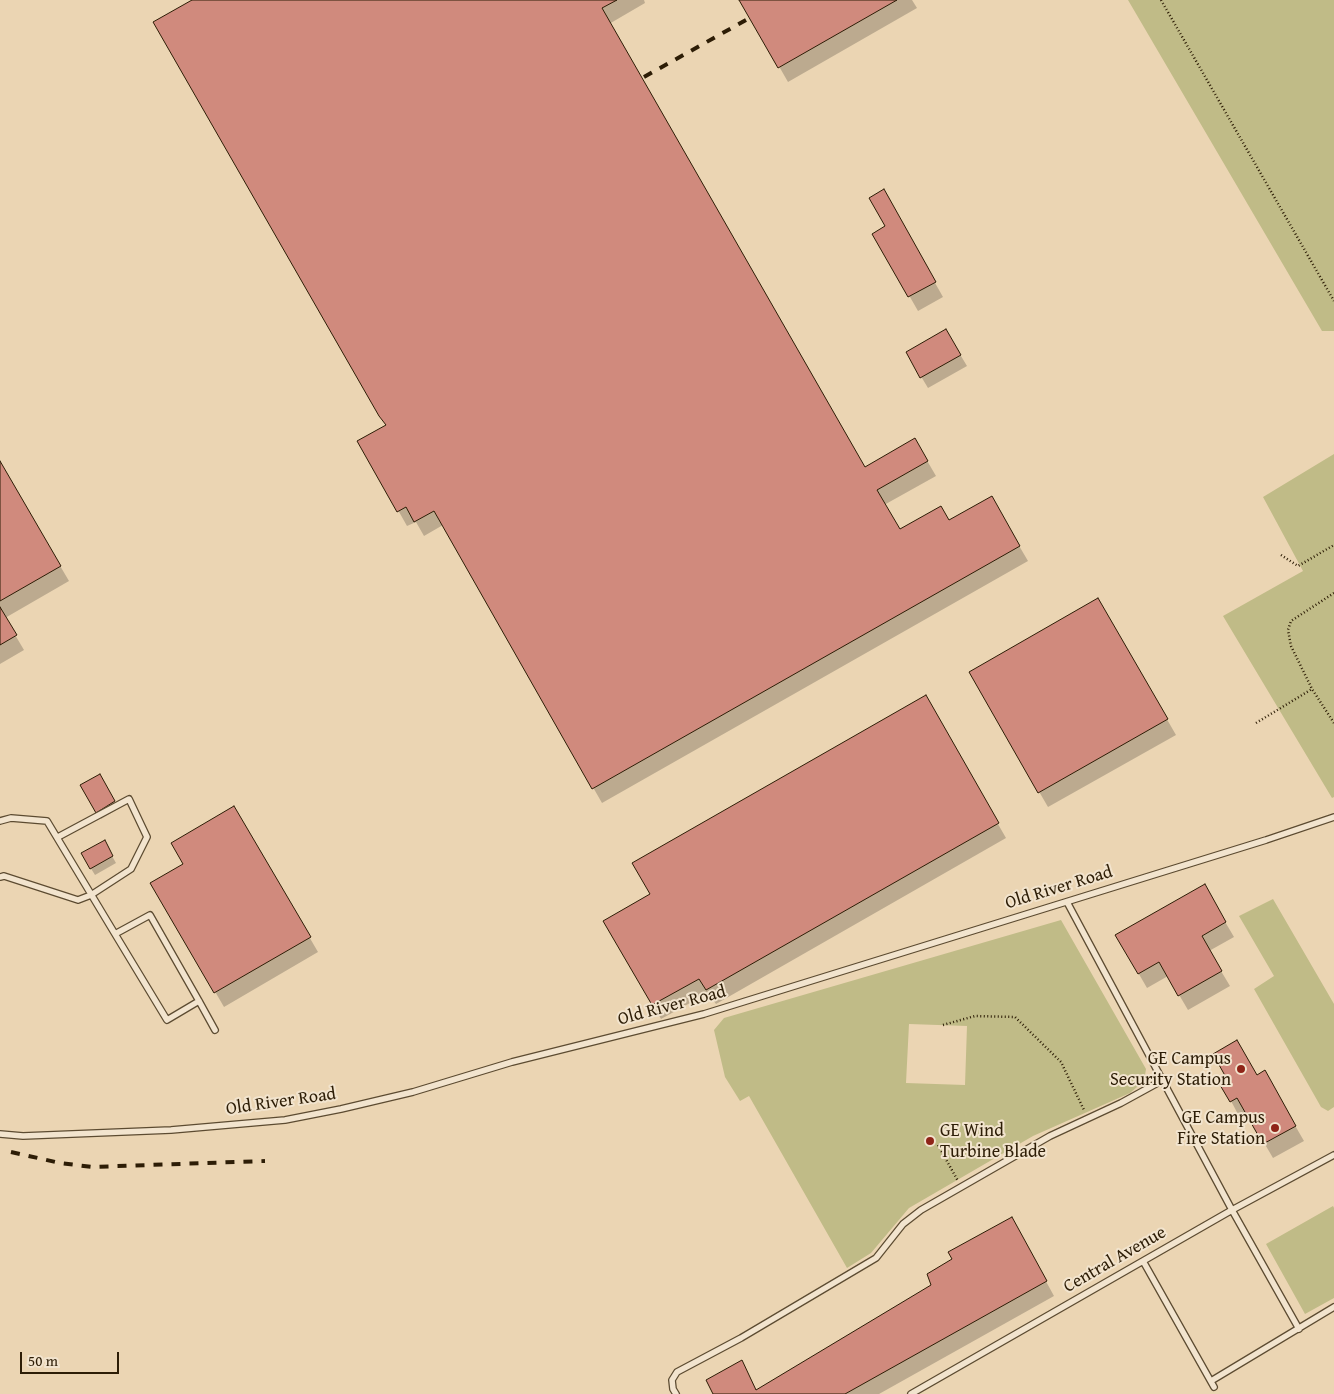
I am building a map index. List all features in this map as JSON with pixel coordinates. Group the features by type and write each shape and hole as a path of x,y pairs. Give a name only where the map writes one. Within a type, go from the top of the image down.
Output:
{"lane":[{"path":"0,877 4,876 78,900 91,894 131,868 147,837 129,799 58,837"},
{"name":"Old River Road","path":"0,1134 23,1136 171,1130 285,1120 413,1092 512,1062 704,1014 1334,817"},
{"path":"0,821 11,818 47,821 167,1020 199,1001"},
{"path":"1067,902 1232,1210 1299,1329"},
{"path":"116,934 150,915 215,1030"},
{"path":"676,1394 673,1389 672,1380 678,1372 876,1258 903,1224 921,1210 1050,1136 1121,1103 1164,1080"},
{"name":"Central Avenue","path":"911,1394 1232,1210 1334,1155"},
{"path":"1143,1261 1213,1384 1334,1308"}],"path":[{"path":"1161,0 1334,302"},
{"path":"1281,555 1298,566 1334,545"},
{"path":"1334,593 1292,621 1288,630 1291,646 1312,689 1334,723"},
{"path":"1256,723 1312,689"},
{"path":"943,1025 975,1016 1015,1017 1061,1062 1087,1118"},
{"path":"938,1145 961,1187"}],"shaded area":[{"path":"1128,0 1334,0 1334,331 1322,331"},
{"path":"1334,454 1334,797 1332,798 1223,616 1303,571 1263,497"},
{"path":"1273,899 1334,1004 1334,1107 1328,1111 1321,1107 1254,989 1274,976 1239,916"},
{"path":"1061,920 1146,1069 1144,1081 1130,1093 1033,1136 909,1208 871,1253 847,1268 749,1096 740,1101 725,1077 714,1030 724,1018","holes":["909,1024 967,1026 965,1085 906,1083"]},
{"path":"1333,1206 1334,1298 1305,1314 1266,1244"}],"building":[{"path":"192,0 617,0 602,8 865,467 915,438 928,461 877,490 900,529 941,506 949,520 992,496 1020,546 592,789 434,511 414,522 406,507 397,512 357,441 386,425 379,416 153,22"},
{"path":"739,0 897,0 778,68"},
{"path":"884,189 936,282 908,297 872,234 885,226 869,198"},
{"path":"946,329 961,355 920,378 906,352"},
{"path":"0,461 61,566 0,601"},
{"path":"1098,598 1168,719 1038,793 969,672"},
{"path":"0,607 17,635 0,645"},
{"path":"926,695 999,823 706,990 699,979 652,1005 603,921 650,894 632,863"},
{"path":"100,774 115,801 96,813 80,785"},
{"path":"234,806 311,937 214,993 150,883 183,864 171,843"},
{"path":"105,840 113,856 90,869 81,853"},
{"path":"1205,884 1226,922 1202,936 1222,971 1178,996 1159,962 1138,974 1115,935"},
{"path":"1237,1040 1257,1075 1265,1070 1296,1126 1263,1144 1237,1098 1230,1102 1220,1085 1228,1081 1213,1054"},
{"path":"1012,1217 1047,1281 845,1394 713,1394 706,1380 742,1360 756,1390 931,1285 927,1274 952,1259 948,1252"}],"railway":[{"path":"644,77 746,20"},
{"path":"11,1152 60,1163 92,1167 265,1161"}],"place":[{"name":"GE Campus Security Station","path":"1241,1069"},
{"name":"GE Campus Fire Station","path":"1275,1128"},
{"name":"GE Wind Turbine Blade","path":"930,1141"}]}
